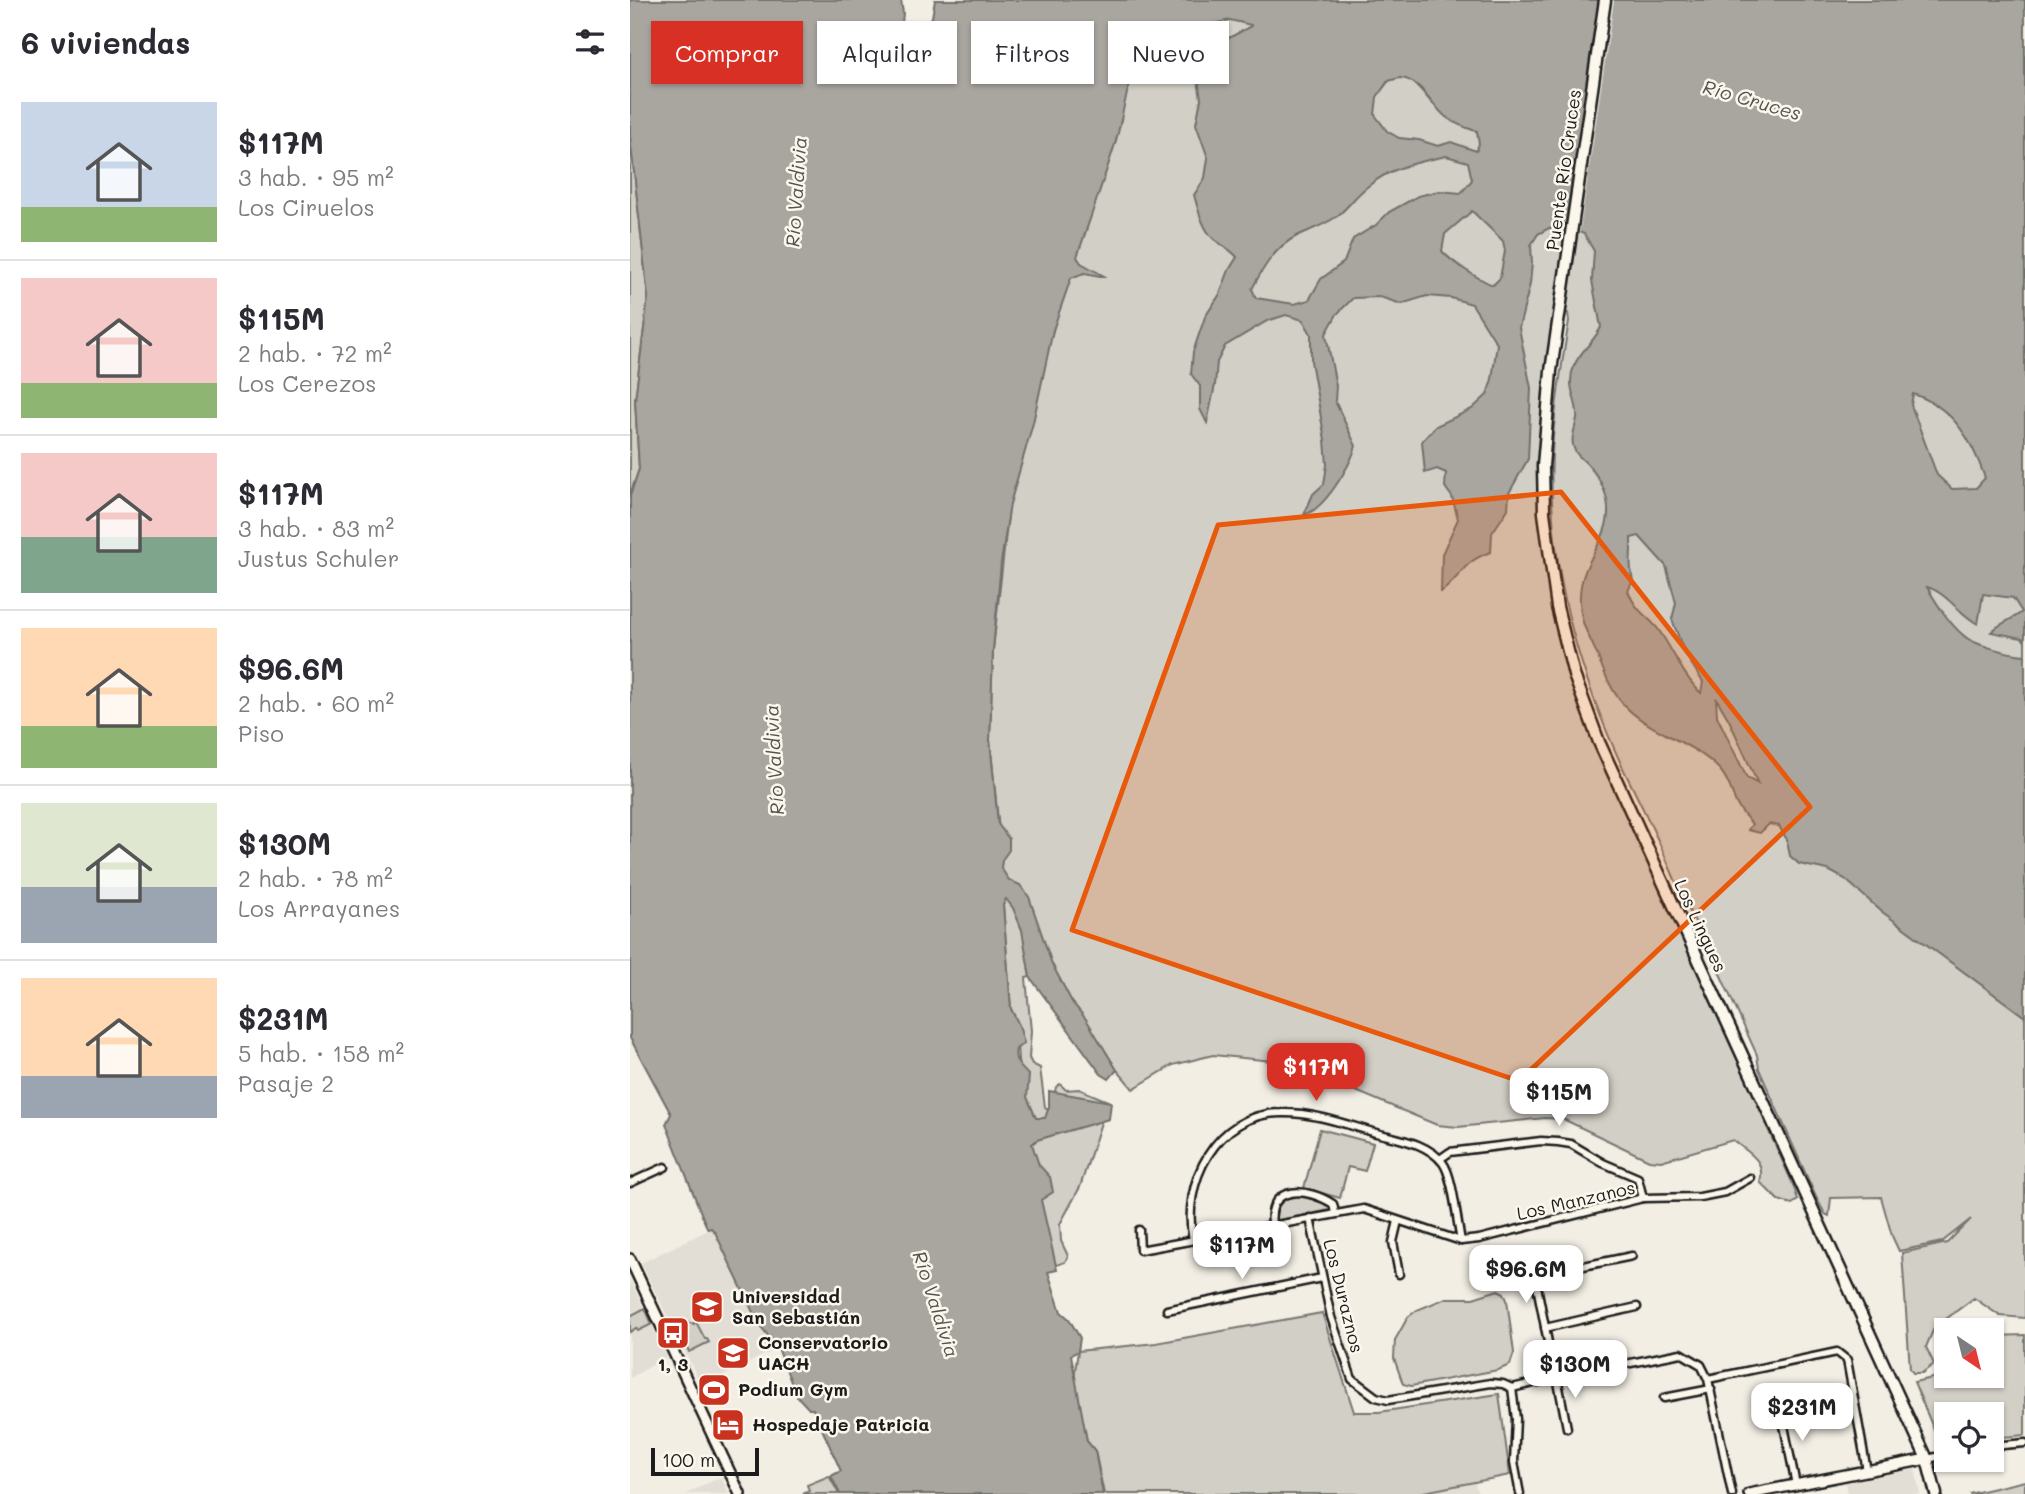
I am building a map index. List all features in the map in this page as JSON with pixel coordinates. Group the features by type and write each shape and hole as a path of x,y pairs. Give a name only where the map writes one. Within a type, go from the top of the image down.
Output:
{"main road":[{"name":"Puente Río Cruces","path":"1555,344 1605,0"},
{"name":"Los Lingues","path":"1555,344 1545,430 1545,513 1557,607 1574,675 1599,742 1927,1459 1936,1494"},
{"path":"630,1259 740,1494"},
{"path":"1749,1494 1927,1459"}],"street":[{"path":"1193,1240 1190,1201 1200,1167 1221,1138 1241,1123 1280,1112 1318,1117 1415,1144 1440,1159 1448,1171 1461,1241"},
{"path":"1440,1159 1450,1152 1541,1141 1571,1144 1603,1163 1638,1178 1643,1198"},
{"path":"630,1183 665,1167"},
{"name":"Los Manzanos","path":"1139,1230 1140,1250 1364,1209 1461,1241 1479,1239 1643,1198 1689,1198 1726,1192 1750,1178"},
{"path":"1272,1225 1273,1206 1280,1195 1291,1192 1328,1201 1333,1204 1335,1213"},
{"name":"Los Duraznos","path":"1310,1219 1331,1317 1352,1379 1376,1397 1388,1401 1491,1384 1503,1384 1513,1388"},
{"path":"1398,1221 1393,1242 1399,1274"},
{"path":"1567,1428 1535,1276 1632,1256"},
{"path":"1167,1310 1322,1278"},
{"path":"1545,1328 1637,1307"},
{"path":"1708,1379 1838,1352 1847,1360 1867,1471"},
{"path":"1520,1494 1514,1462 1516,1419 1513,1388 1681,1353 1701,1365 1708,1379 1732,1494"},
{"path":"1664,1398 1711,1389"},
{"path":"1780,1406 1796,1485"},
{"path":"2004,1445 2025,1443"},
{"path":"1927,1459 1934,1458"}],"highlighted area":[{"path":"1561,492 1810,807 1519,1081 1072,930 1218,525"}],"shaded area":[{"path":"1216,11 1384,87 1397,77 1404,77 1416,85 1439,110 1468,128 2025,348 2025,1318 2000,1316 1974,1298 1947,1318 1934,1318 1934,1328 1926,1347 1934,1364 1922,1373 1913,1373 1910,1369 1902,1253 1947,1243 1971,1219 1942,1242 1899,1251 1881,1197 1831,1198 1829,1216 1825,1214 1816,1197 1759,1069 1757,1055 1712,956 1711,946 1685,902 1622,766 1591,691 1579,653 1568,614 1554,534 1552,453 1569,321 1568,313 1558,311 1543,511 1574,671 1770,1125 1767,1127 1798,1200 1792,1204 1778,1200 1760,1182 1758,1162 1733,1140 1661,1161 1649,1160 1563,1119 1545,1118 1458,1127 1437,1125 1282,1062 1213,1055 1173,1065 1133,1089 1118,1071 1113,1071 1029,971 1030,977 1026,978 1031,1031 1029,1058 1032,1064 1040,1068 1045,1107 1051,1108 1056,1087 1060,1084 1066,1090 1079,1089 1108,1101 1080,1187 1060,1224 1061,1241 1068,1256 1065,1262 1054,1266 1025,1159 1015,1017 1011,1009 1003,905 1006,886 1000,868 1002,860 990,740 993,650 1011,488 1053,330 1126,84 1229,84 1229,21 1187,21"},
{"path":"630,136 648,297 635,400 639,469 630,495"},
{"path":"1320,1129 1373,1143 1365,1171 1348,1167 1340,1198 1304,1188"},
{"path":"1293,1194 1330,1204 1330,1210 1275,1221 1278,1203"},
{"name":"Universidad San Sebastián","path":"712,1228 758,1323 778,1348 702,1387 641,1263"},
{"path":"630,1279 667,1357 630,1378"},
{"path":"1498,1290 1504,1293 1507,1300 1514,1353 1510,1365 1498,1370 1411,1386 1403,1384 1394,1358 1395,1340 1408,1317 1417,1310 1446,1298 1473,1298"},
{"path":"645,1308 652,1324 630,1332 630,1316"},
{"path":"1322,1313 1354,1412 1379,1412 1499,1394 1510,1475 1414,1494 1104,1494 1095,1451 1087,1441 1074,1378 1078,1351 1156,1343"},
{"path":"695,1320 709,1342 689,1352 685,1343 689,1338 683,1335 681,1328 686,1322 694,1324"},
{"path":"2025,1335 2025,1435 2004,1437 2004,1402 1934,1402 1934,1430 1914,1382 1934,1378 1934,1388 2004,1388 2004,1336"},
{"path":"1915,1469 1920,1494 1847,1494 1845,1483"},
{"path":"829,1476 839,1494 803,1494 809,1491 807,1485"},
{"path":"721,1477 729,1494 686,1494 704,1485"},
{"path":"2025,1481 2025,1494 1969,1494"},
{"path":"1475,1482 1478,1494 1422,1494 1422,1492"}],"water":[{"path":"630,0 901,0 902,21 817,21 817,84 957,84 957,21 929,21 935,0 2025,0 2025,641 2022,638 1991,632 2022,612 2013,598 1983,594 1978,624 1927,587 1948,619 1968,639 1992,648 2025,655 2025,1017 1881,911 1845,879 1828,870 1799,864 1790,856 1787,840 1779,826 1769,824 1760,833 1748,830 1752,824 1738,806 1720,770 1697,752 1634,714 1623,704 1612,687 1585,628 1580,606 1581,584 1604,531 1608,508 1602,485 1577,454 1573,440 1577,412 1572,374 1577,361 1601,327 1592,281 1594,251 1584,234 1569,228 1549,228 1538,234 1531,245 1530,284 1519,328 1531,388 1528,459 1509,493 1508,509 1492,533 1491,552 1474,560 1441,592 1442,554 1458,519 1452,497 1445,487 1446,473 1437,469 1425,473 1422,441 1436,426 1472,409 1487,395 1497,344 1472,304 1451,298 1427,296 1401,304 1380,297 1353,298 1337,314 1326,334 1336,386 1335,401 1356,446 1328,496 1304,515 1313,494 1324,484 1327,465 1311,361 1311,334 1303,320 1286,315 1267,321 1225,346 1217,362 1207,423 1200,409 1200,386 1191,374 1193,352 1205,317 1220,294 1237,257 1207,231 1194,195 1205,178 1208,158 1196,124 1201,99 1199,84 1229,84 1229,38 1251,25 1230,20 1108,21 1108,84 1131,84 1115,144 1077,257 1081,263 1106,277 1084,273 1071,278 1053,330 1033,423 1010,504 1001,563 993,650 990,740 998,824 1009,839 1009,850 1002,860 1001,868 1009,880 1020,885 1029,897 1052,964 1072,1002 1086,1019 1117,1070 1109,1079 1101,1074 1030,977 1022,930 1006,899 1003,905 1011,1009 1024,1043 1016,1049 1016,1057 1018,1064 1029,1076 1027,1097 1036,1118 1045,1118 1049,1107 1049,1091 1111,1102 1109,1119 1037,1140 1032,1144 1039,1165 1050,1177 1053,1192 1041,1200 1057,1270 1048,1272 1061,1312 1069,1319 1080,1338 1078,1351 1071,1355 1087,1441 1095,1451 1103,1494 840,1494 831,1476 841,1471 813,1409 809,1409 796,1395 778,1348 758,1323 715,1232 711,1228 708,1229 705,1223 666,1124 671,1114 630,1038 630,496 639,469 635,400 648,297 630,136","holes":["1400,78 1414,83 1446,117 1477,131 1479,144 1476,151 1451,142 1438,146 1399,138 1387,131 1375,115 1377,97 1388,81","1446,156 1468,162 1472,180 1461,193 1439,191 1418,196 1389,212 1376,225 1353,239 1344,262 1321,279 1309,300 1294,304 1256,298 1252,289 1265,266 1282,246 1336,217 1363,191 1385,175","1472,211 1503,241 1505,251 1500,278 1493,285 1487,283 1446,255 1442,251 1445,234","1913,394 1927,400 1950,416 1959,427 1974,451 1985,478 1976,488 1952,489 1937,475 1911,405","1639,536 1666,566 1676,603 1672,619 1684,652 1703,682 1701,693 1683,671 1658,629 1631,598 1628,591 1633,580 1630,565 1631,538","1716,698 1758,784 1747,778 1717,716"]}],"pier":[{"path":"1598,0 1614,0 1579,236 1564,232"}],"place":[{"name":"Universidad San Sebastián","path":"707,1307"},
{"name":"1, 3","path":"673,1333"},
{"name":"Conservatorio UACH","path":"733,1353"},
{"name":"Podium Gym","path":"714,1390"},
{"name":"Hospedaje Patricia","path":"728,1425"}],"water label":[{"name":"Río Cruces","path":"1752,100"},
{"name":"Río Valdivia","path":"796,192"},
{"name":"Río Valdivia","path":"774,760"},
{"name":"Río Valdivia","path":"936,1304"}]}
